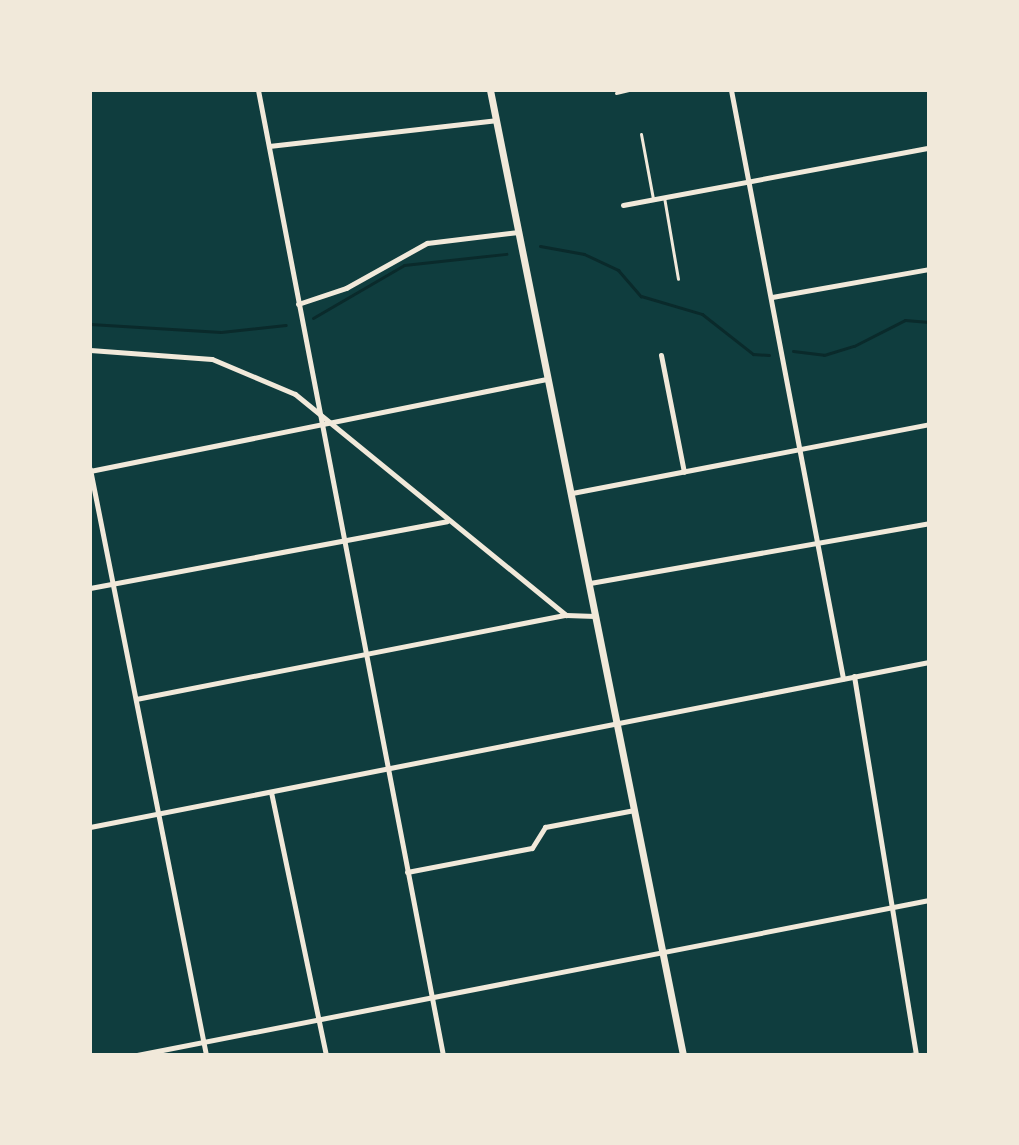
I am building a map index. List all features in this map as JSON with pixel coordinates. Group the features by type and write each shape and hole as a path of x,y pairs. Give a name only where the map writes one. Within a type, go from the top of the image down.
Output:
{"main road":[{"path":"490,90 683,1055"}],"street":[{"path":"258,90 298,304 324,421 322,436 363,654 443,1055"},
{"path":"731,90 772,297 814,540 843,678"},
{"path":"269,146 496,120"},
{"path":"623,205 929,148"},
{"path":"298,304 346,288 427,243 519,232"},
{"path":"772,297 929,269"},
{"path":"90,350 212,359 295,394 324,421 566,615"},
{"path":"661,355 684,472"},
{"path":"206,1055 90,470 324,421 549,379"},
{"path":"572,493 929,424"},
{"path":"90,588 448,520"},
{"path":"590,583 814,540 832,543 929,523"},
{"path":"136,699 566,615 596,616"},
{"path":"90,827 929,662"},
{"path":"854,676 916,1054"},
{"path":"271,792 326,1055"},
{"path":"407,872 532,848 545,827 634,810"},
{"path":"137,1055 929,900"}],"lane":[{"path":"616,93 629,90"},
{"path":"641,134 653,199"},
{"path":"664,197 678,279"},
{"path":"904,1055 916,1054"}],"waterway":[{"path":"540,246 584,254 618,270 641,296 702,314 753,354 769,355"},
{"path":"313,318 404,265 506,254"},
{"path":"793,351 824,355 854,346 905,320 929,322"},
{"path":"90,324 221,332 286,325"}]}
